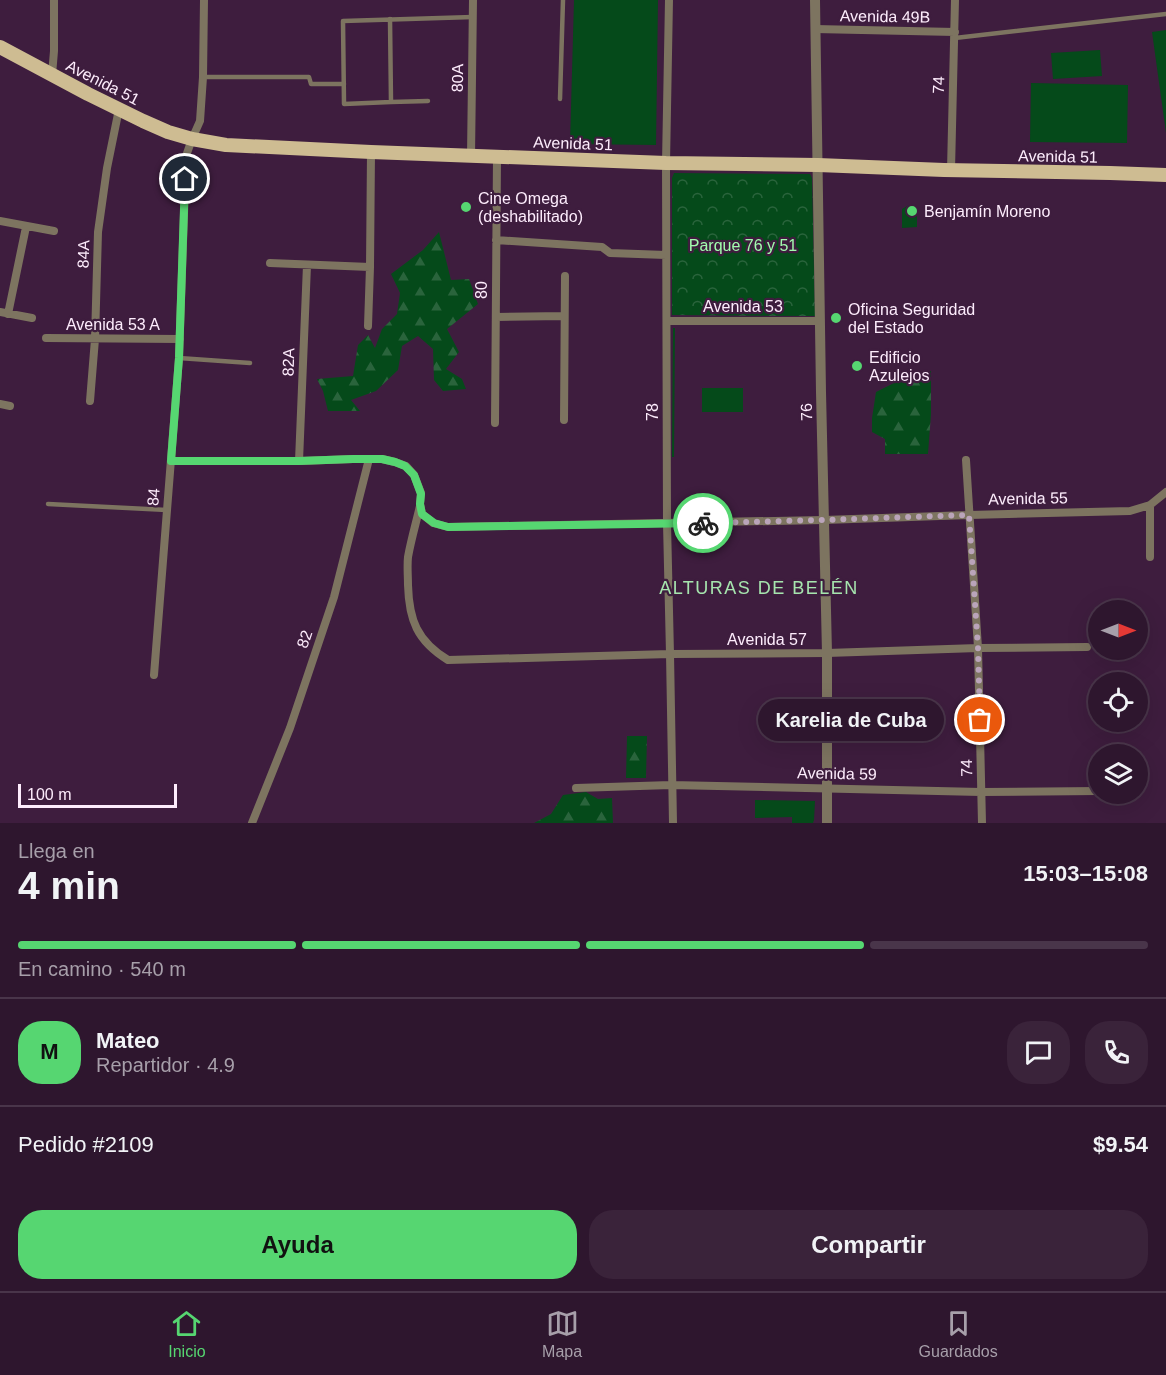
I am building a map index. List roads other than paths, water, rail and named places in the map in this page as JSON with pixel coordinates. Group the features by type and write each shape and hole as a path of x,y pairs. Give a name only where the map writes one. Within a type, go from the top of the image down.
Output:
{"main road":[{"name":"Avenida 51","path":"0,47 168,132 226,145 666,163 818,165 1166,176"}],"street":[{"path":"52,75 54,0"},
{"name":"84","path":"154,675 179,358 186,156 200,121 204,0"},
{"name":"80A","path":"471,156 473,0"},
{"name":"78","path":"669,0 666,163 667,523 673,823"},
{"name":"76","path":"814,0 827,653 827,823"},
{"name":"74","path":"951,170 955,0"},
{"name":"Avenida 49B","path":"815,29 955,35"},
{"name":"84A","path":"90,401 95,339 98,232 107,168 119,109"},
{"path":"368,326 371,152"},
{"name":"80","path":"495,423 497,157"},
{"path":"0,221 54,231"},
{"path":"26,226 4,313 32,318"},
{"path":"496,240 602,247 610,253 666,255"},
{"path":"270,263 370,267"},
{"name":"82A","path":"299,461 307,265"},
{"path":"564,420 565,276"},
{"path":"495,316 564,316"},
{"name":"Avenida 53","path":"667,321 820,321"},
{"name":"Avenida 53 A","path":"46,338 180,339"},
{"path":"0,404 10,406"},
{"path":"171,461 369,459 395,462 405,466 414,475 421,494 420,504"},
{"name":"82","path":"252,823 290,728 334,597 369,459"},
{"name":"74","path":"966,460 978,648 982,823"},
{"name":"Avenida 55","path":"420,504 422,514 428,519 448,527 824,520 1130,511 1150,505 1166,492"},
{"name":"Avenida 57","path":"420,504 408,559 409,606 413,622 420,635 437,653 448,660 1087,647"},
{"path":"1150,505 1150,557"},
{"name":"Avenida 59","path":"576,788 672,785 981,792 1088,791"}],"lane":[{"path":"560,99 563,0"},
{"path":"955,35 1166,14"},
{"path":"428,101 345,104 343,21 473,17"},
{"path":"390,19 391,102"},
{"path":"203,77 309,77 311,84 344,84"},
{"path":"179,358 250,363"},
{"path":"48,504 167,510"}],"place":[{"name":"Cine Omega (deshabilitado)","path":"466,207"},
{"name":"Benjamín Moreno","path":"912,211"},
{"name":"Oficina Seguridad del Estado","path":"836,318"},
{"name":"Edificio Azulejos","path":"857,366"},
{"name":"Karelia de Cuba","path":"980,720"}],"district":[{"name":"ALTURAS DE BELÉN","path":"759,588"}],"park label":[{"name":"Parque 76 y 51","path":"743,245"}]}
